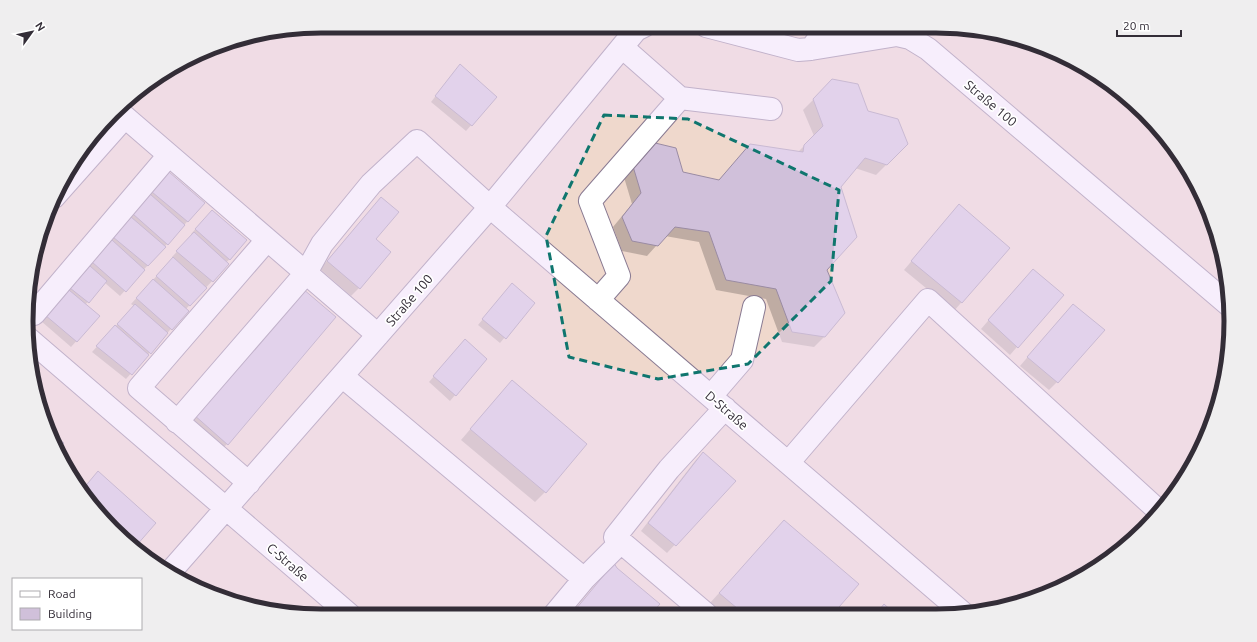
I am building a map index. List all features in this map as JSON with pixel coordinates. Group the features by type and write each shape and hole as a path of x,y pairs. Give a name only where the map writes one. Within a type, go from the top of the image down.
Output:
{"lane":[{"name":"Straße 100","path":"174,568 490,207 634,33"},
{"name":"Straße 100","path":"733,33 798,50 897,35 910,38 928,50 1223,300"},
{"path":"811,49 823,33"},
{"path":"622,47 680,98 771,109"},
{"path":"598,300 619,276 590,201 680,98"},
{"path":"77,169 122,114 378,335"},
{"name":"D-Straße","path":"306,273 322,244 371,184 417,141 490,207 956,608"},
{"path":"33,314 169,155"},
{"path":"249,483 139,388 267,240"},
{"path":"177,422 306,273"},
{"path":"788,463 928,300 1155,508"},
{"path":"700,609 615,537 669,469 718,402 742,360 754,307"},
{"name":"C-Straße","path":"34,343 343,609"},
{"path":"342,376 584,579"},
{"path":"559,609 584,579 621,542"}],"highlighted area":[{"path":"604,115 688,119 839,190 831,281 748,364 658,379 569,357 546,236"}],"shaded area":[{"path":"321,33 936,33 974,35 1029,48 1046,55 1096,82 1126,104 1140,117 1153,131 1175,161 1202,211 1214,246 1222,283 1224,321 1222,359 1209,414 1202,431 1175,481 1153,511 1126,538 1080,570 1046,587 1011,599 974,607 936,609 321,609 283,607 228,594 211,587 177,570 131,538 104,511 72,465 48,414 35,359 33,321 35,283 48,228 63,194 82,161 104,131 117,117 131,104 161,82 194,63 228,48 283,35"}],"building":[{"path":"460,64 497,97 472,126 435,96"},
{"path":"832,79 858,84 868,111 898,119 908,144 887,165 865,158 841,187 857,237 827,270 845,313 825,337 792,332 776,289 726,280 709,232 675,227 658,246 632,241 622,217 641,193 632,163 651,142 676,148 683,172 719,180 750,144 803,152 804,145 823,126 813,99"},
{"path":"169,172 205,203 188,222 152,192"},
{"path":"150,194 185,225 168,245 133,214"},
{"path":"381,197 399,212 376,239 391,252 360,289 327,261"},
{"path":"959,204 1010,248 962,303 911,261"},
{"path":"212,210 247,240 230,260 195,229"},
{"path":"131,217 166,247 148,266 113,237"},
{"path":"194,232 229,264 213,282 176,251"},
{"path":"112,240 145,270 126,292 92,262"},
{"path":"173,257 207,288 190,306 156,276"},
{"path":"90,266 107,281 89,303 70,288"},
{"path":"1033,269 1064,295 1018,348 988,320"},
{"path":"153,279 189,311 172,330 136,298"},
{"path":"512,283 535,303 506,339 482,319"},
{"path":"303,289 336,317 228,445 193,414"},
{"path":"69,290 100,316 77,342 45,315"},
{"path":"135,304 168,333 151,354 117,324"},
{"path":"1073,304 1105,330 1058,383 1027,357"},
{"path":"115,325 149,355 132,375 96,346"},
{"path":"465,339 487,359 456,396 433,376"},
{"path":"512,380 587,444 546,493 470,429"},
{"path":"59,439 64,443 62,445"},
{"path":"703,452 736,481 676,546 648,523"},
{"path":"98,471 156,523 138,543 117,525 104,511 86,486"},
{"path":"784,520 859,584 837,609 738,609 719,593"},
{"path":"614,563 617,568 660,604 656,609 576,609"},
{"path":"884,604 890,609 880,609"}]}
